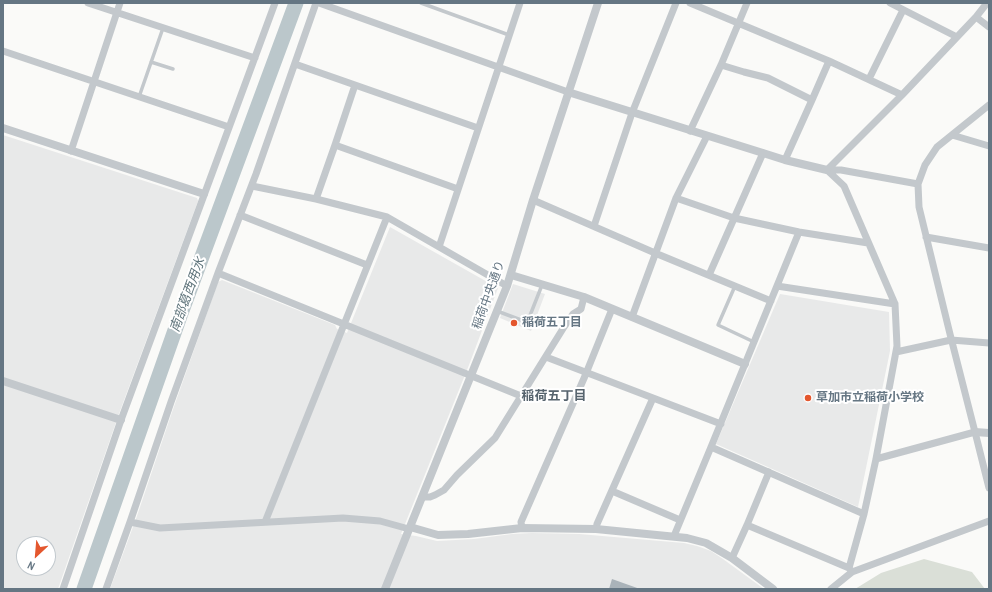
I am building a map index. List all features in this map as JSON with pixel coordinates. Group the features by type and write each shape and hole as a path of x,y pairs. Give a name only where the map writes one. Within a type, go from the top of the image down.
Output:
{"street":[{"path":"88,3 255,58"},
{"path":"71,151 120,3"},
{"path":"63,589 121,420 275,3"},
{"path":"106,589 170,402 252,186 316,3"},
{"path":"319,3 568,92 785,160 827,170 841,170 918,184"},
{"path":"439,247 520,3"},
{"name":"稲荷中央通り","path":"385,589 511,276 533,200 598,3"},
{"path":"594,226 632,113 676,3"},
{"path":"690,3 829,60 902,95"},
{"path":"690,131 721,65 747,3"},
{"path":"890,3 957,37"},
{"path":"827,170 902,95 988,3"},
{"path":"869,80 903,10"},
{"path":"976,17 989,27"},
{"path":"3,52 229,127"},
{"path":"785,160 829,60"},
{"path":"295,64 478,128"},
{"path":"721,65 768,78 812,100"},
{"path":"316,199 355,85"},
{"path":"989,104 937,148 925,165 918,184 919,206 926,237 989,488"},
{"path":"3,128 204,194"},
{"path":"952,135 989,146"},
{"path":"632,317 676,198 707,136"},
{"path":"335,145 458,189"},
{"path":"709,275 763,153"},
{"path":"827,170 844,186 895,304 896,352 876,458 850,570"},
{"path":"252,186 316,199 387,217 507,286"},
{"path":"676,198 734,218 799,232 868,244"},
{"path":"533,200 771,301"},
{"path":"240,215 367,265"},
{"path":"265,522 387,217"},
{"path":"674,536 799,232"},
{"path":"926,237 989,248"},
{"path":"218,273 521,396"},
{"path":"511,276 584,297 745,364"},
{"path":"777,286 895,304"},
{"path":"422,497 430,497 444,490 494,438 564,327 573,314 580,309 584,297"},
{"path":"522,528 521,522 612,309"},
{"path":"896,352 951,340 989,343"},
{"path":"546,357 721,424"},
{"path":"3,381 121,420"},
{"path":"596,529 653,398"},
{"path":"876,458 975,432 989,433"},
{"path":"711,447 864,514"},
{"path":"732,558 768,472"},
{"path":"612,491 680,520"},
{"path":"130,522 160,528 343,518 380,521 438,535 468,534 522,528 596,529 674,536 706,543 732,558 773,589"},
{"path":"831,589 850,570 989,520"},
{"path":"747,525 850,570"}],"lane":[{"path":"421,3 509,35"},
{"path":"139,97 163,28"},
{"path":"151,62 173,69"},
{"path":"497,311 521,320 526,320 529,318 542,285"},
{"path":"735,286 718,325 754,342"}],"shaded area":[{"path":"3,135 197,198 198,201 120,411 58,589 3,589"},
{"path":"390,227 498,288 469,365 401,534 437,541 532,533 579,534 684,543 711,551 764,589 110,589 137,516 218,282 222,280 335,325 337,329 347,333"},
{"path":"513,284 545,294 531,331 500,318"},
{"name":"草加市立稲荷小学校","path":"780,294 889,312 890,351 858,507 716,444"},
{"path":"924,559 972,572 985,589 855,589 881,573"}],"building":[{"path":"612,579 640,589 609,589"}],"waterway":[{"name":"南部葛西用水","path":"84,589 180,316 296,3"}],"place":[{"name":"稲荷五丁目","path":"514,323"},
{"name":"草加市立稲荷小学校","path":"808,398"}],"district":[{"name":"稲荷五丁目","path":"554,397"}]}
